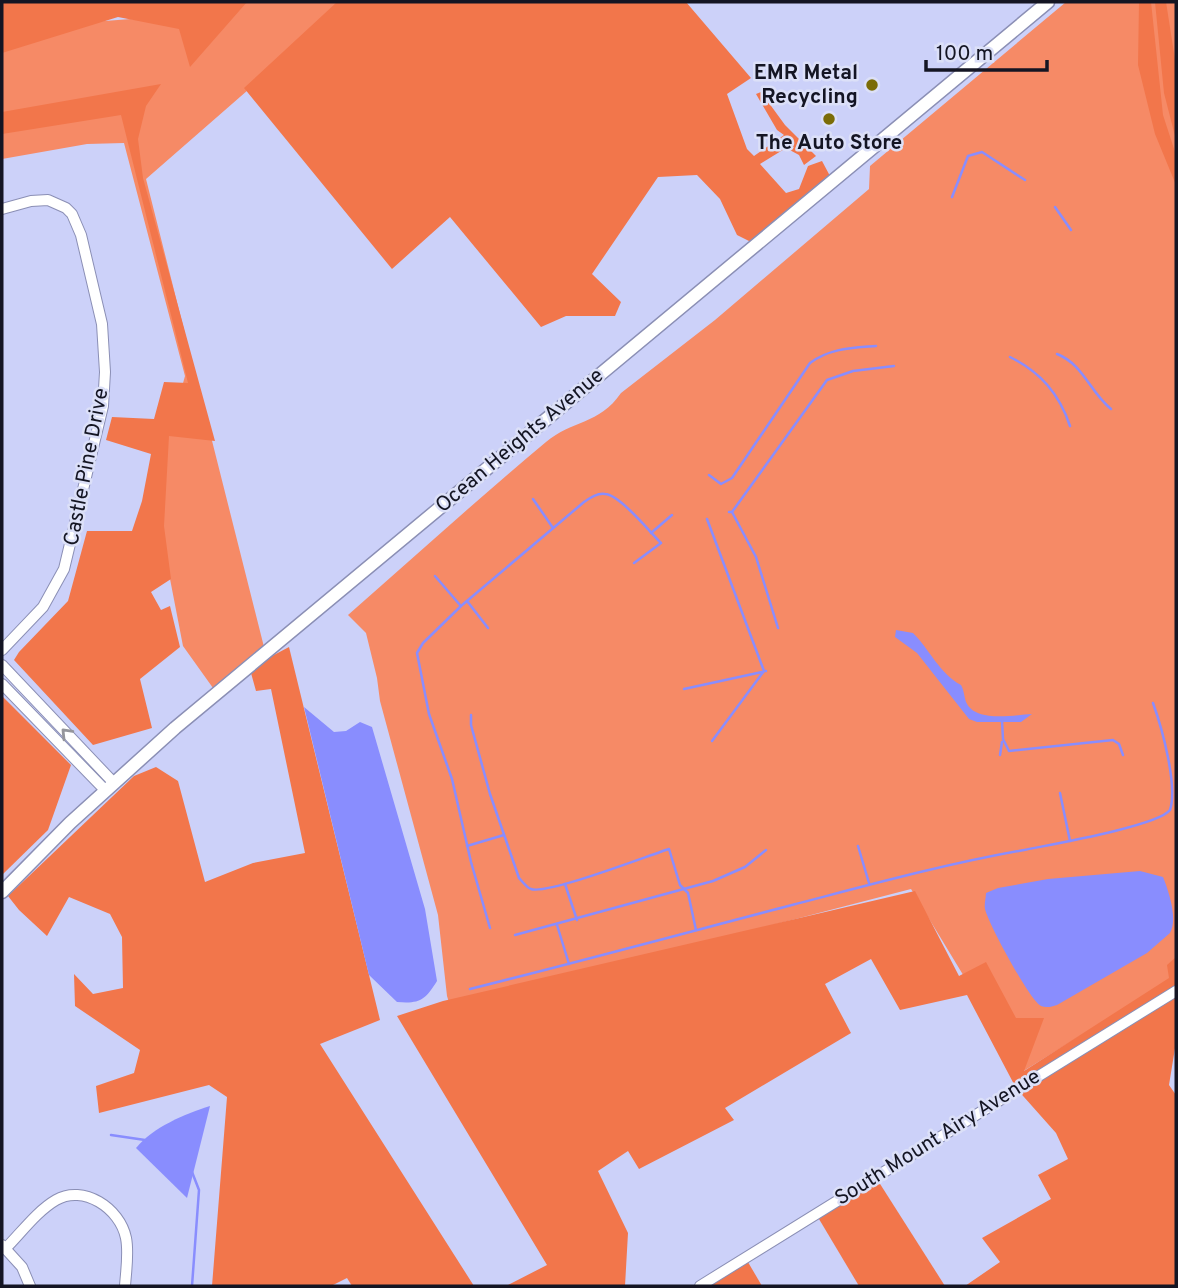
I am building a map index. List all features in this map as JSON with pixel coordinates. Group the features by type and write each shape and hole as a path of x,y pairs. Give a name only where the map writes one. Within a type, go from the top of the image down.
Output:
{"main road":[{"name":"Ocean Heights Avenue","path":"2,892 109,786 401,538 1048,2"}],"street":[{"name":"Castle Pine Drive","path":"2,209 31,201 48,200 66,208 72,214 81,235 102,324 105,372 103,406 64,569 43,607 2,650"},
{"path":"2,665 109,786"},
{"path":"2,684 109,786"},
{"name":"South Mount Airy Avenue","path":"700,1286 1176,991"},
{"path":"30,1286 22,1267 4,1247 49,1204 71,1195 91,1197 114,1214 124,1230 127,1249 125,1286"}],"shaded area":[{"path":"2,2 247,2 190,67 179,29 118,17 2,53"},
{"path":"235,2 349,2 146,179 264,647 213,688 183,646 153,491 185,376 124,143 87,144 2,159 2,37 25,27 131,19 207,31"},
{"path":"337,2 686,2 751,78 727,94 747,149 754,156 784,135 777,130 756,94 761,92 785,125 816,156 804,165 799,155 786,148 760,164 786,193 799,189 808,166 822,161 830,176 751,242 737,235 720,199 697,175 658,177 592,274 621,302 615,316 566,316 541,327 450,217 392,269 244,88"},
{"path":"1066,2 1176,2 1176,976 1022,1072 911,889 451,1009 447,996 438,915 380,701 366,633 348,615 546,442 604,411 621,393 715,320 869,189 870,166"},
{"path":"1139,2 1151,2 1163,115 1176,155 1176,185 1155,134 1138,65"},
{"path":"1155,2 1166,2 1176,66 1176,140 1164,93"},
{"path":"161,84 146,106 138,139 143,178 215,441 169,436 164,526 171,579 151,592 161,610 170,606 180,647 140,679 152,728 93,745 14,660 68,601 87,531 132,531 142,501 151,454 106,440 112,417 154,419 164,382 188,383 121,115 2,134 2,112"},
{"path":"896,630 913,633 941,668 961,685 971,709 996,716 1032,714 1021,722 977,722 969,719 917,653 895,637"},
{"path":"289,647 380,1020 320,1044 474,1286 352,1286 347,1278 331,1286 212,1286 227,1097 209,1085 99,1113 96,1086 134,1073 140,1050 75,1006 74,974 93,994 123,988 122,937 110,914 69,897 47,936 8,896 134,776 156,767 178,781 205,882 253,863 305,853 271,689 256,691 251,673 272,656"},
{"path":"2,696 71,765 48,830 2,875"},
{"path":"304,707 334,732 346,731 360,722 372,727 425,909 437,981 425,997 417,1001 397,1002 369,975"},
{"path":"1140,871 1163,877 1173,913 1170,933 1147,953 1057,1005 1041,1006 1019,977 993,929 985,909 986,893 998,888 1048,879"},
{"path":"915,891 959,976 986,962 1016,1018 1044,1018 1024,1071 1169,978 1167,965 1176,957 1176,1042 1169,1085 1176,1095 1176,1286 965,1286 1000,1262 982,1238 1051,1199 1038,1175 1068,1159 1056,1133 1016,1088 967,995 900,1010 871,959 825,984 851,1033 725,1108 734,1120 639,1169 628,1151 598,1171 628,1233 625,1286 506,1286 547,1265 397,1016 443,1001"},
{"path":"210,1106 187,1198 136,1148 160,1128"},
{"path":"875,1176 945,1286 859,1286 816,1214"},
{"path":"745,1257 762,1286 699,1286"}],"waterway":[{"path":"952,197 968,156 982,152 1025,180"},
{"path":"1055,207 1071,230"},
{"path":"709,475 721,484 732,478 810,363 833,352 876,346"},
{"path":"1057,354 1080,371 1111,409"},
{"path":"1010,357 1030,369 1047,385 1060,403 1070,426"},
{"path":"732,512 827,380 853,371 894,366"},
{"path":"490,928 471,862 452,779 429,714 417,653 423,643 461,606 594,496 605,494 618,500 661,543 634,563"},
{"path":"533,499 553,528"},
{"path":"729,512 732,512 756,557 778,628"},
{"path":"651,533 672,515"},
{"path":"707,519 766,671"},
{"path":"435,576 460,605"},
{"path":"467,601 488,628"},
{"path":"712,741 764,671"},
{"path":"684,689 762,672"},
{"path":"470,989 907,875 1102,834 1161,816 1170,810 1171,772 1153,703"},
{"path":"471,715 471,725 490,794 519,878 526,886 531,889 556,886 669,849 680,885 688,893 696,930"},
{"path":"1002,721 1003,739 1009,751 1113,740 1119,744 1123,755"},
{"path":"1000,755 1002,742"},
{"path":"1060,793 1070,841"},
{"path":"467,846 504,835"},
{"path":"858,846 869,883"},
{"path":"515,935 713,881 745,867 766,850"},
{"path":"565,884 577,920"},
{"path":"557,925 569,964"},
{"path":"111,1135 145,1140"},
{"path":"192,1172 199,1190 192,1286"}],"place":[{"name":"EMR Metal Recycling","path":"872,85"},
{"name":"The Auto Store","path":"829,119"}]}
